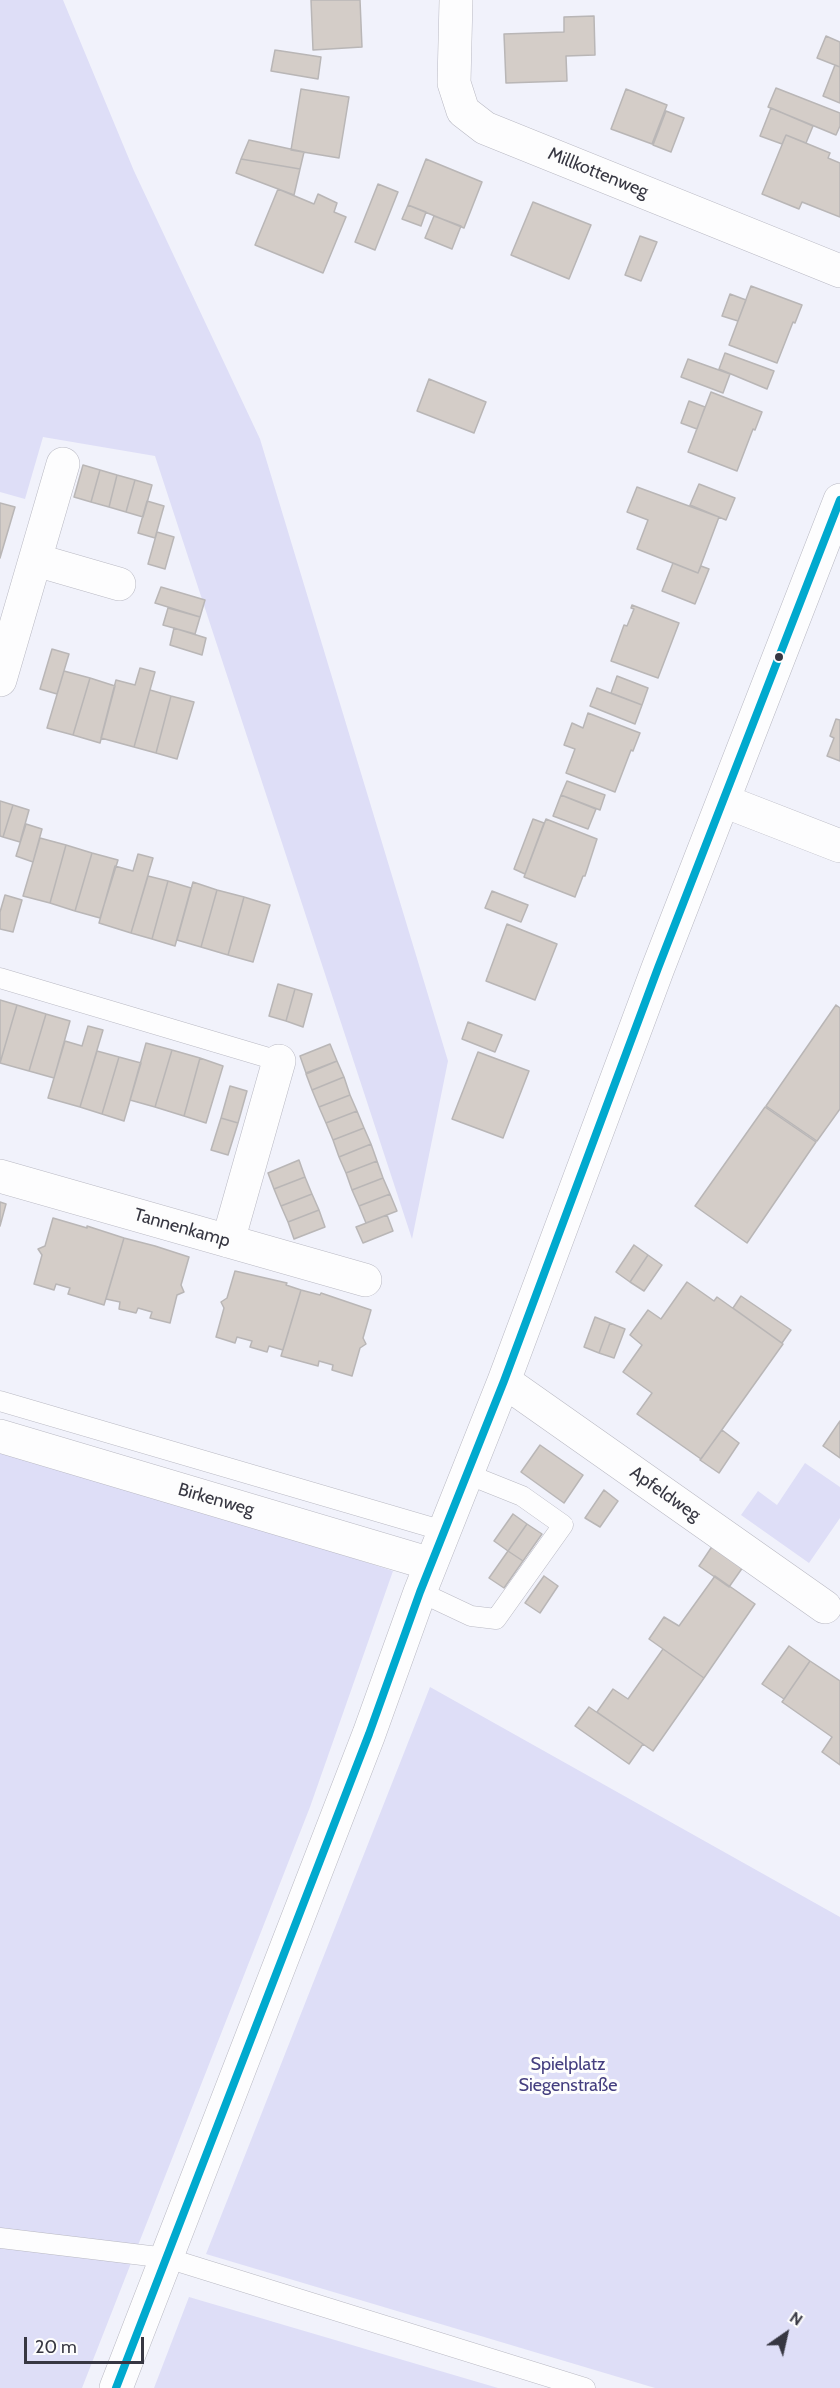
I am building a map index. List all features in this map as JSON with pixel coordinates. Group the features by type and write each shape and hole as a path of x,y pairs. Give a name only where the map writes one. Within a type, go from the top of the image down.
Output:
{"street":[{"name":"Millkottenweg","path":"456,0 454,83 463,111 485,128 840,271"},
{"path":"0,680 63,464"},
{"path":"116,2388 369,1734 444,1531 504,1381 658,968 840,500"},
{"path":"36,560 120,584"},
{"path":"724,801 840,846"},
{"path":"228,1241 279,1061"},
{"name":"Tannenkamp","path":"0,1176 365,1280"},
{"name":"Apfeldweg","path":"504,1381 825,1607"},
{"name":"Birkenweg","path":"0,1436 426,1578"}],"lane":[{"path":"0,978 279,1061"},
{"path":"0,1401 444,1531"},
{"path":"426,1578 471,1616 496,1619 563,1525 522,1496 467,1474"},
{"path":"0,2238 167,2258 585,2388"}],"green space":[{"path":"0,0 63,0 134,171 260,439 448,1061 412,1239 155,456 43,437 25,499 0,492"},
{"path":"0,1444 393,1571 310,1807 82,2388 0,2388"},
{"path":"805,1463 840,1487 840,1518 809,1563 741,1515 758,1491 777,1505"},
{"name":"Spielplatz Siegenstraße","path":"430,1687 840,1917 840,2388 655,2388 206,2254"},
{"path":"189,2297 498,2388 154,2388"}],"building":[{"path":"311,0 360,0 362,47 313,50"},
{"path":"594,16 595,55 566,56 567,81 506,83 504,34 564,32 564,17"},
{"path":"826,36 840,42 840,67 817,58"},
{"path":"275,50 321,57 318,79 271,71"},
{"path":"835,65 840,67 840,103 823,96"},
{"path":"776,88 840,113 840,126 836,135 768,107"},
{"path":"301,89 349,97 339,158 291,150"},
{"path":"626,89 667,105 652,144 611,129"},
{"path":"771,108 813,126 806,143 786,135 782,144 760,136"},
{"path":"666,111 684,118 671,152 653,145"},
{"path":"786,135 830,153 828,158 840,163 840,217 802,202 799,209 762,194"},
{"path":"249,140 304,152 300,169 241,159"},
{"path":"241,159 300,169 294,195 236,173"},
{"path":"426,159 482,182 464,228 408,205"},
{"path":"378,184 398,192 375,250 355,242"},
{"path":"278,189 314,204 318,194 337,203 334,212 346,217 323,273 255,245"},
{"path":"533,202 591,225 569,279 511,255"},
{"path":"408,205 426,212 421,226 402,219"},
{"path":"434,216 461,226 452,249 425,238"},
{"path":"640,236 657,242 641,281 625,275"},
{"path":"751,286 802,305 777,363 729,345"},
{"path":"730,294 746,300 738,321 722,316"},
{"path":"725,353 774,371 767,389 719,369"},
{"path":"688,359 730,374 723,393 681,377"},
{"path":"429,379 486,402 474,433 417,411"},
{"path":"711,392 762,412 737,471 688,452"},
{"path":"689,401 705,407 697,429 681,423"},
{"path":"83,465 100,470 91,502 74,497"},
{"path":"100,470 117,475 109,507 91,502"},
{"path":"117,475 135,480 126,512 109,507"},
{"path":"135,480 152,485 143,517 126,512"},
{"path":"699,484 735,498 726,520 690,505"},
{"path":"637,487 719,517 698,573 637,549 648,520 627,512"},
{"path":"147,501 164,506 155,538 138,533"},
{"path":"0,503 15,507 0,558"},
{"path":"157,532 174,537 165,569 148,564"},
{"path":"673,563 698,573 701,566 709,569 695,604 662,591"},
{"path":"161,587 205,600 200,617 155,603"},
{"path":"632,605 679,623 658,678 611,661 624,625 627,626 634,609 631,608"},
{"path":"168,608 200,617 195,634 163,625"},
{"path":"174,628 206,638 202,655 170,645"},
{"path":"52,649 69,654 57,694 40,689"},
{"path":"140,668 155,672 134,747 101,738 116,680 135,685"},
{"path":"64,671 90,678 73,735 47,728"},
{"path":"617,676 648,688 642,705 611,693"},
{"path":"90,678 115,686 100,743 73,735"},
{"path":"597,688 642,705 635,724 590,706"},
{"path":"150,690 171,696 156,753 134,747"},
{"path":"171,696 194,702 177,759 156,753"},
{"path":"588,713 640,733 615,792 566,773 575,749 564,745 572,723 583,728"},
{"path":"836,719 840,720 840,761 827,756 834,738 830,736"},
{"path":"567,781 605,795 600,810 561,795"},
{"path":"561,795 596,809 588,829 553,816"},
{"path":"0,801 13,805 3,837 0,836"},
{"path":"13,805 29,810 20,842 3,837"},
{"path":"533,819 544,823 525,874 514,869"},
{"path":"546,819 597,839 585,876 583,876 575,897 524,877"},
{"path":"26,824 42,829 33,862 16,856"},
{"path":"40,838 66,845 50,903 23,896"},
{"path":"66,845 92,853 75,911 50,903"},
{"path":"92,853 118,860 100,918 75,911"},
{"path":"138,854 153,858 131,933 99,923 115,866 133,871"},
{"path":"148,876 168,881 152,939 131,933"},
{"path":"168,881 191,888 175,946 152,939"},
{"path":"193,882 217,890 201,947 177,940"},
{"path":"217,890 244,897 228,955 201,947"},
{"path":"492,891 528,905 521,922 485,908"},
{"path":"5,895 22,900 13,932 0,929 0,912"},
{"path":"244,897 270,905 253,962 228,955"},
{"path":"507,924 557,944 535,1000 486,981"},
{"path":"278,984 295,989 286,1021 269,1016"},
{"path":"295,989 312,994 303,1027 286,1021"},
{"path":"0,1000 17,1005 0,1063"},
{"path":"17,1005 46,1014 29,1071 0,1063"},
{"path":"836,1005 840,1008 840,1109 817,1141 766,1106"},
{"path":"46,1014 70,1021 54,1078 29,1071"},
{"path":"468,1022 502,1035 495,1052 462,1039"},
{"path":"88,1026 103,1030 80,1107 48,1098 65,1041 82,1046"},
{"path":"146,1043 172,1050 155,1107 130,1100"},
{"path":"330,1044 337,1061 306,1073 300,1056"},
{"path":"172,1050 200,1058 184,1116 155,1107"},
{"path":"97,1051 119,1057 102,1114 80,1107"},
{"path":"478,1052 529,1071 503,1138 452,1119"},
{"path":"119,1057 141,1063 124,1121 102,1114"},
{"path":"200,1058 223,1066 206,1123 184,1116"},
{"path":"337,1061 344,1077 312,1090 306,1074"},
{"path":"344,1077 350,1095 319,1107 312,1090"},
{"path":"230,1086 247,1091 238,1123 221,1118"},
{"path":"350,1095 357,1111 326,1123 319,1107"},
{"path":"765,1107 816,1142 747,1243 695,1206"},
{"path":"357,1111 364,1128 333,1140 326,1123"},
{"path":"221,1118 238,1123 228,1155 211,1150"},
{"path":"364,1128 371,1144 339,1157 333,1140"},
{"path":"371,1144 377,1161 346,1173 339,1157"},
{"path":"299,1160 305,1177 274,1189 268,1173"},
{"path":"377,1161 383,1178 352,1190 346,1173"},
{"path":"305,1177 312,1194 281,1206 274,1189"},
{"path":"383,1178 390,1194 359,1206 352,1190"},
{"path":"312,1194 319,1210 288,1222 281,1206"},
{"path":"390,1194 397,1211 366,1223 359,1206"},
{"path":"0,1202 6,1204 0,1226"},
{"path":"319,1210 325,1227 294,1239 288,1222"},
{"path":"387,1215 393,1231 363,1243 356,1227"},
{"path":"53,1218 124,1238 104,1305 68,1294 70,1288 56,1284 54,1290 34,1284 42,1255 38,1249 45,1246"},
{"path":"124,1238 189,1257 181,1285 184,1292 177,1295 170,1323 150,1318 152,1312 138,1308 136,1313 119,1309 120,1302 106,1299"},
{"path":"634,1245 648,1255 630,1282 616,1272"},
{"path":"648,1255 662,1265 644,1291 630,1282"},
{"path":"235,1271 287,1283 286,1285 301,1290 283,1350 269,1346 267,1352 250,1347 252,1341 237,1337 235,1343 216,1337 224,1308 221,1302 227,1298"},
{"path":"687,1282 714,1301 717,1297 783,1344 701,1459 637,1414 652,1393 623,1372 642,1345 630,1335 648,1310 661,1319"},
{"path":"301,1290 320,1295 321,1293 371,1310 363,1338 366,1344 360,1348 352,1376 332,1370 333,1365 319,1361 318,1366 281,1356"},
{"path":"741,1296 791,1330 782,1343 733,1308"},
{"path":"595,1317 610,1323 599,1353 584,1347"},
{"path":"610,1323 625,1329 614,1358 599,1353"},
{"path":"840,1421 840,1458 823,1446"},
{"path":"722,1430 739,1443 719,1473 700,1460"},
{"path":"540,1445 583,1475 564,1503 521,1472"},
{"path":"604,1490 618,1501 600,1527 585,1518"},
{"path":"513,1514 527,1524 508,1551 494,1541"},
{"path":"527,1524 542,1534 523,1561 508,1551"},
{"path":"713,1545 743,1567 729,1587 699,1566"},
{"path":"508,1551 523,1561 504,1588 489,1578"},
{"path":"544,1576 558,1586 540,1613 525,1603"},
{"path":"715,1576 755,1604 704,1678 649,1639 664,1617 679,1626"},
{"path":"789,1646 810,1661 784,1699 762,1684"},
{"path":"663,1649 704,1678 653,1751 597,1712 613,1689 628,1699"},
{"path":"810,1661 840,1681 840,1765 822,1752 832,1737 782,1702"},
{"path":"589,1707 643,1744 629,1764 575,1726"}],"transit line":[{"path":"116,2388 369,1734 420,1592 504,1381 658,968 840,500"}]}
